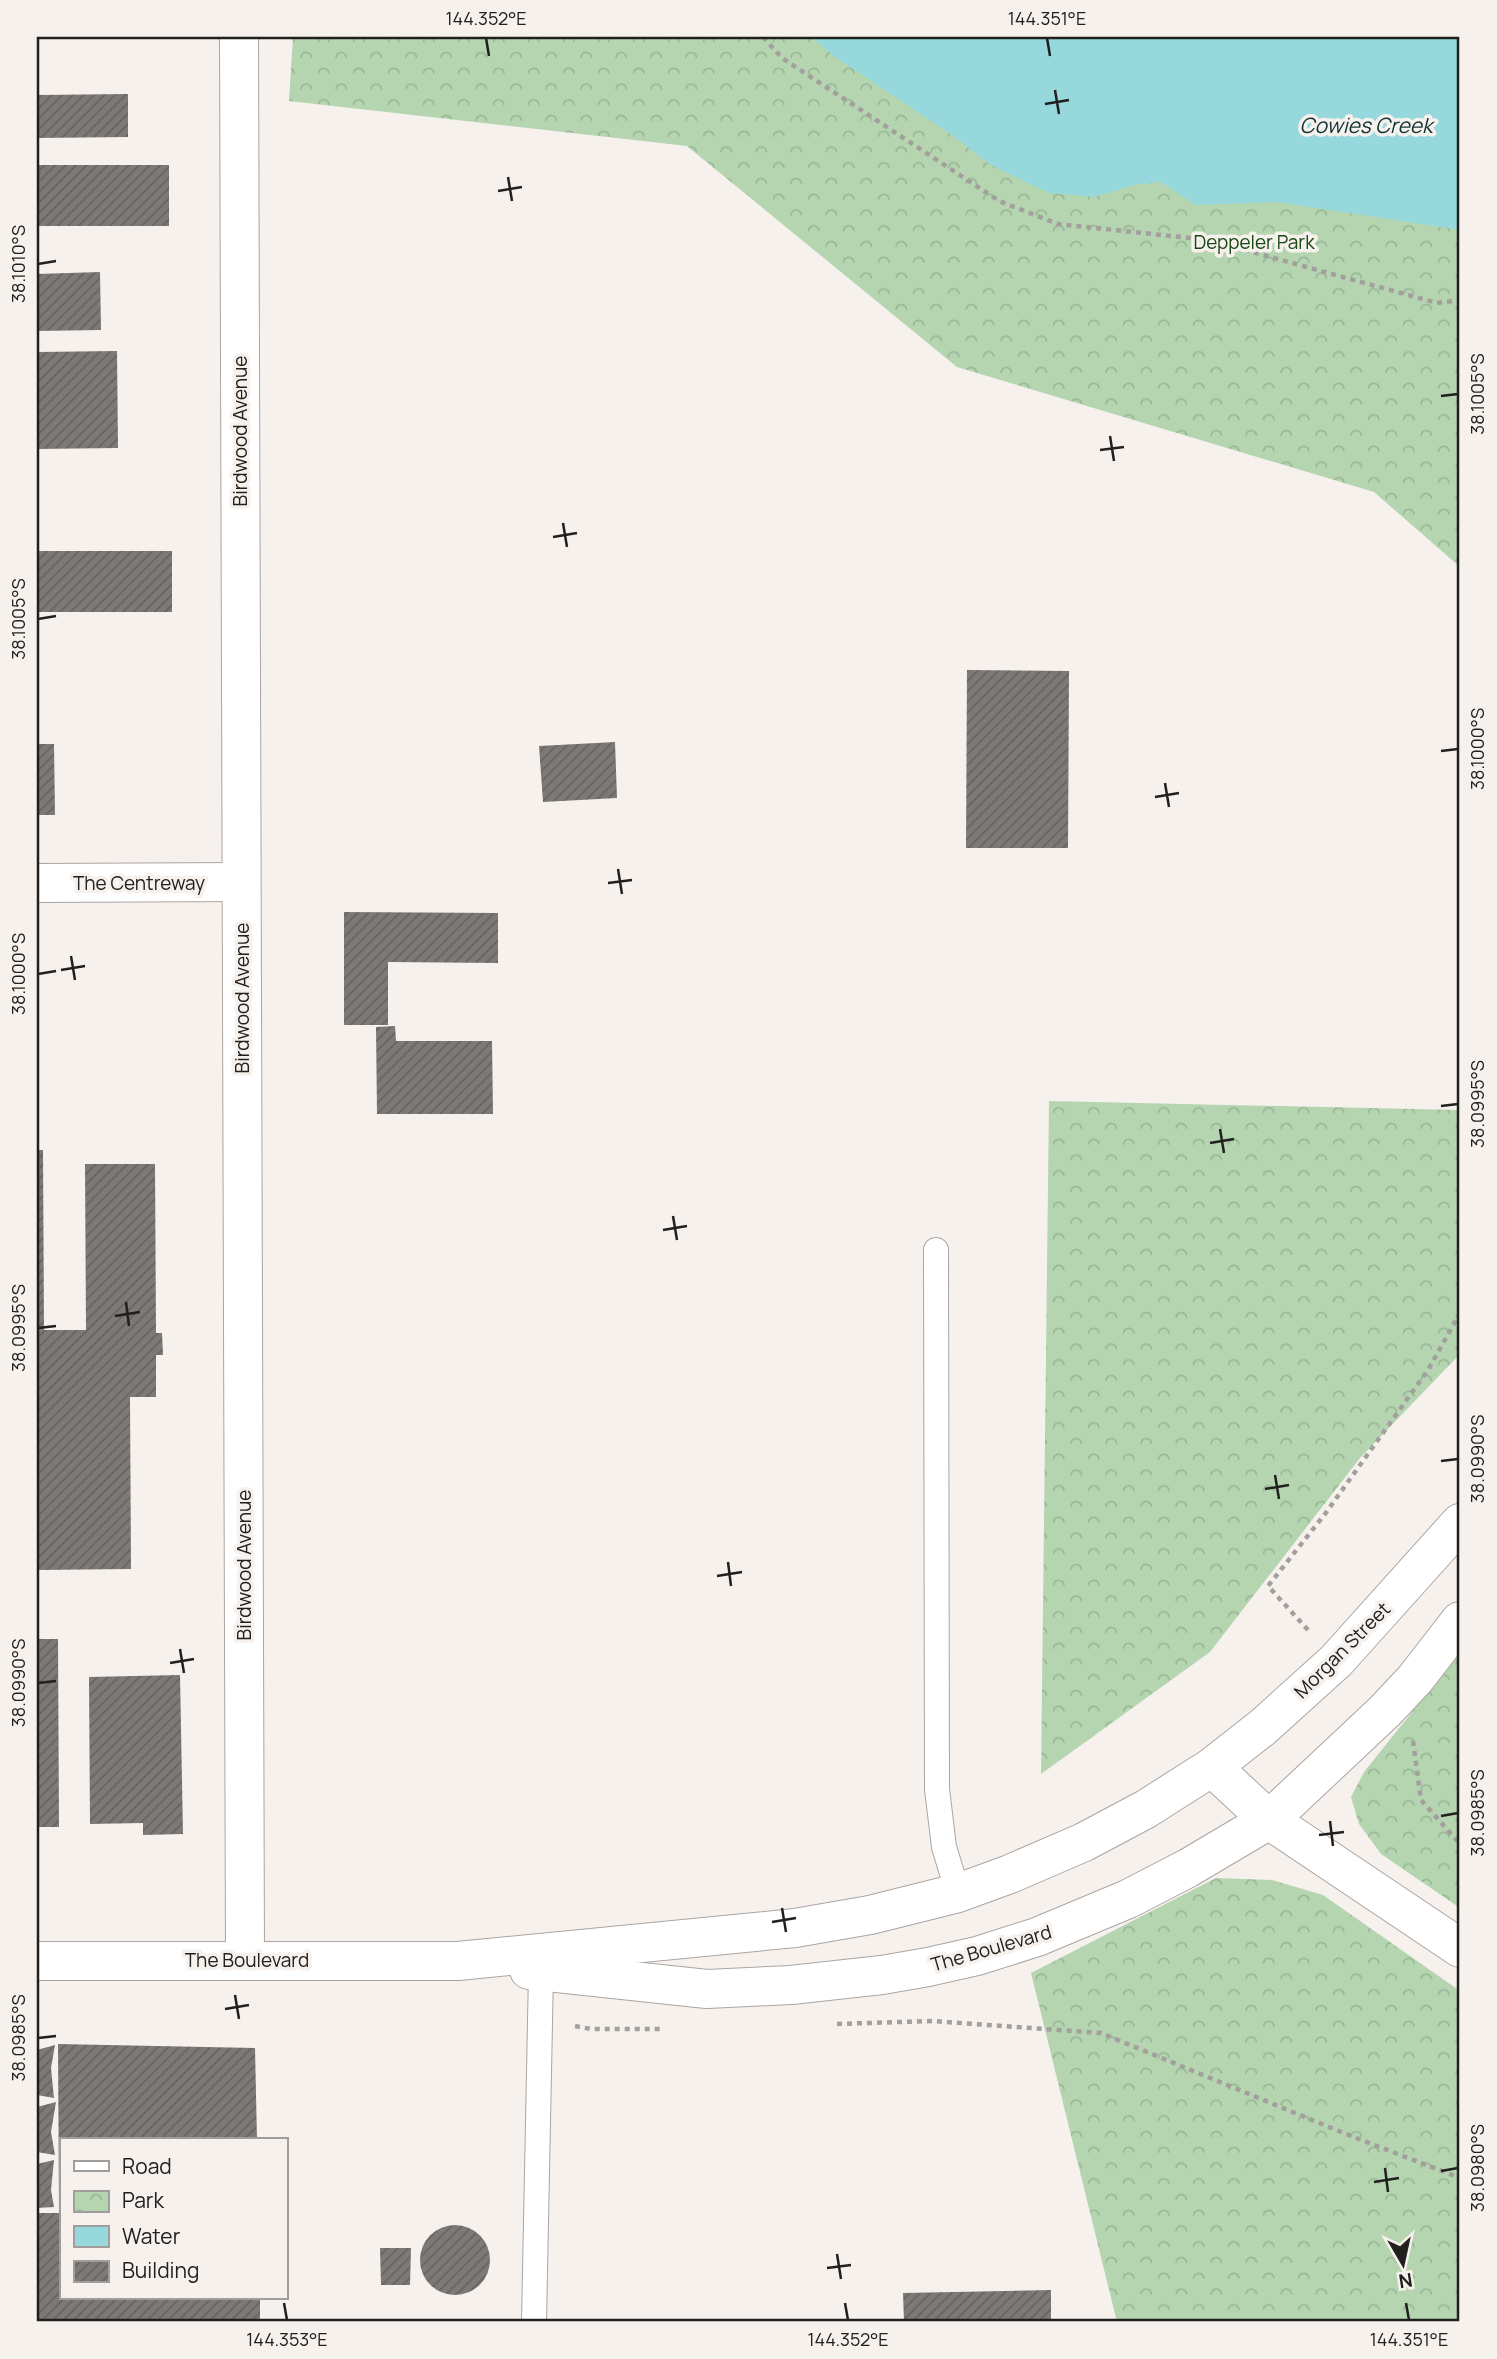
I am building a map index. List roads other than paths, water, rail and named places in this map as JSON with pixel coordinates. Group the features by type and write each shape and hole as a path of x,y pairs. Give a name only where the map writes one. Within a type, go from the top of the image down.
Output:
{"main road":[{"name":"Birdwood Avenue","path":"239,37 245,1959"},
{"name":"The Centreway","path":"37,883 241,882"},
{"name":"Morgan Street","path":"1212,1767 1263,1727 1336,1661 1460,1523"},
{"path":"1269,1820 1385,1712 1415,1679 1460,1621"},
{"name":"The Boulevard","path":"37,1961 458,1961 795,1928 895,1910 958,1893 1010,1874 1084,1842 1146,1809 1212,1767"},
{"path":"1212,1767 1269,1820 1460,1948"},
{"name":"The Boulevard","path":"458,1961 541,1972 725,1989 831,1982 928,1967 977,1956 1037,1937 1128,1899 1188,1868 1269,1820"}],"lane":[{"path":"936,1250 937,1789 944,1847 958,1893"},
{"path":"534,2322 541,1972"}],"water":[{"name":"Cowies Creek","path":"811,37 1460,37 1460,230 1277,202 1195,205 1161,182 1134,185 1095,197 1049,193 991,165 952,135 834,56"}],"park label":[{"name":"Deppeler Park","path":"1254,242"}]}
